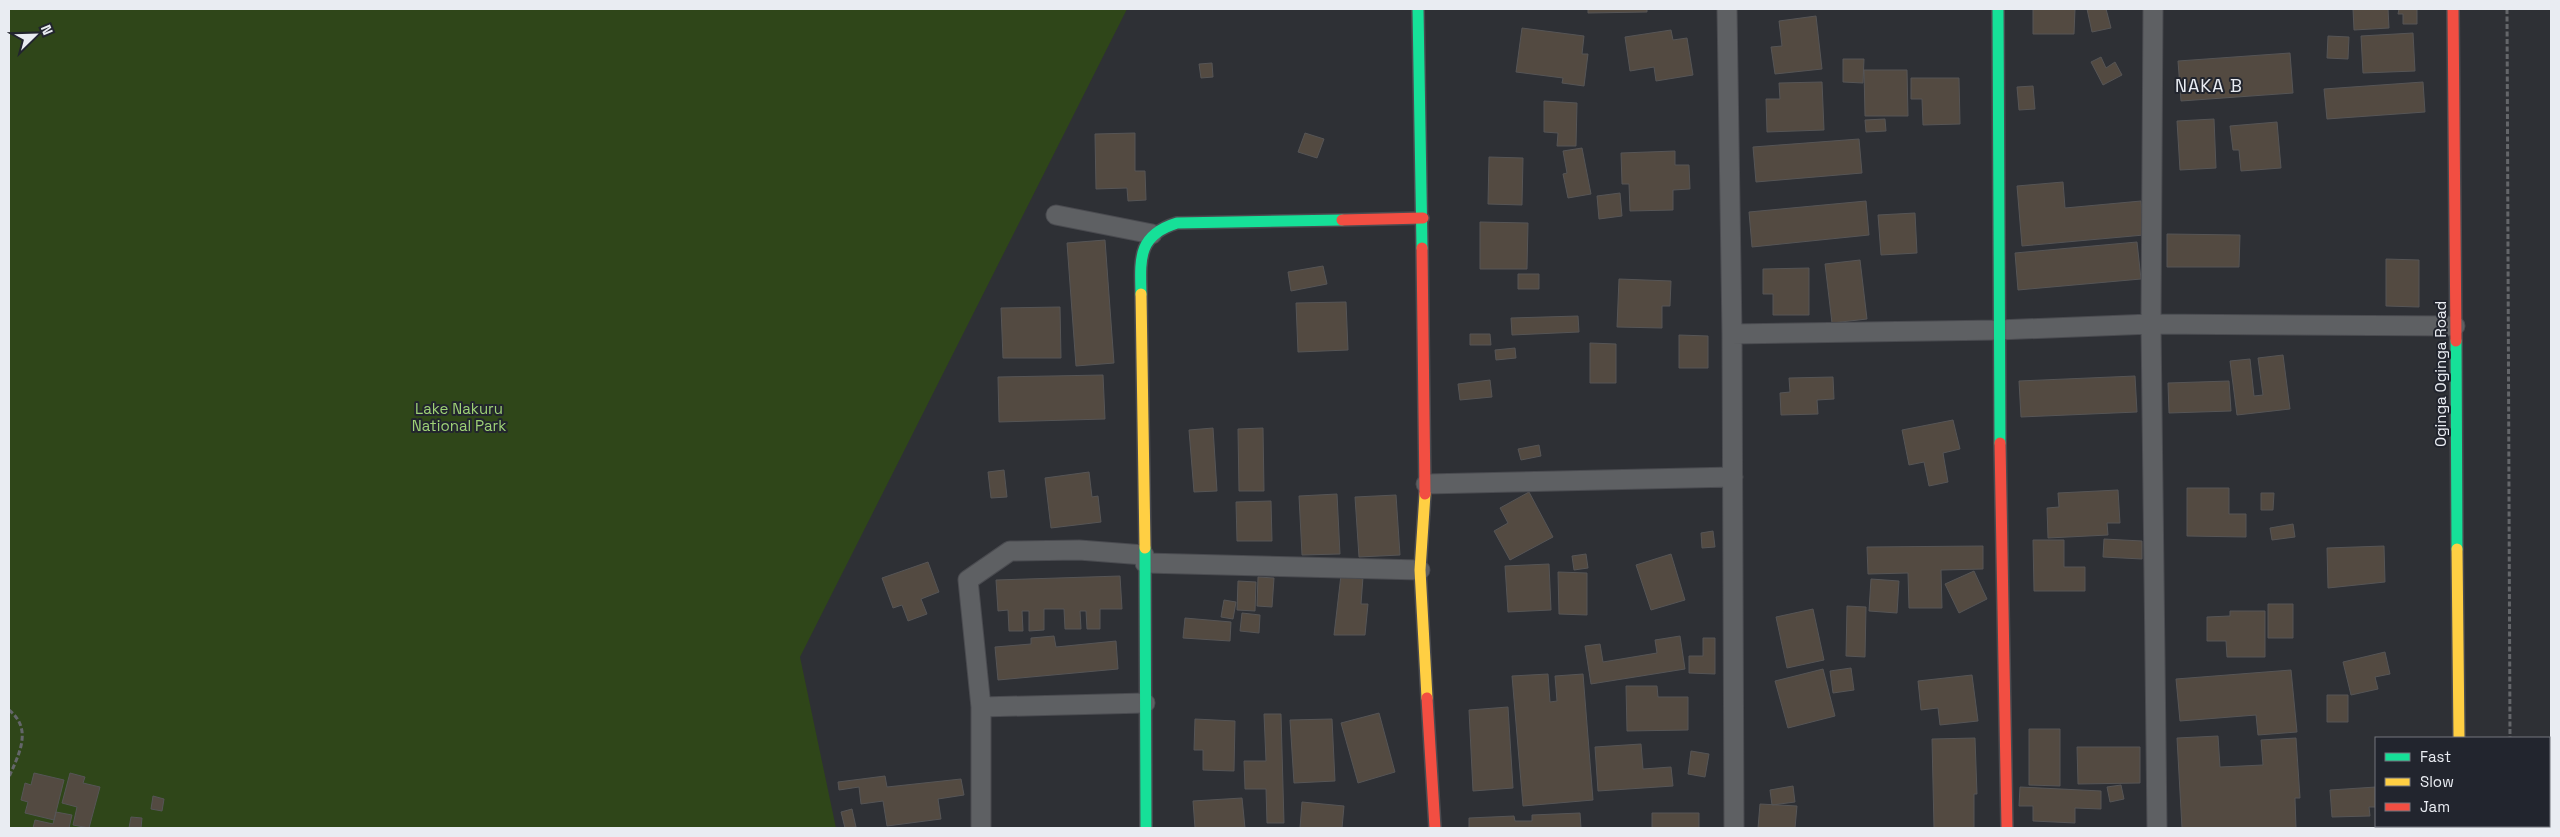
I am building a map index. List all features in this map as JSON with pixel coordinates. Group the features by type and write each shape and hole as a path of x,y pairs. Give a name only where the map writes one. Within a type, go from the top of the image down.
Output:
{"street":[{"path":"1418,9 1426,484 1420,570 1435,828"},
{"path":"1727,9 1732,334 1734,828"},
{"path":"1998,9 1998,330 2007,828"},
{"path":"2153,9 2151,324 2157,828"},
{"name":"Oginga Oginga Road","path":"2453,9 2459,737"},
{"path":"1056,215 1152,234"},
{"path":"1146,828 1145,559 1140,261 1145,244 1152,234 1160,228 1177,223 1423,218"},
{"path":"1732,334 1998,330 2151,324 2455,326"},
{"path":"1426,484 1733,477"},
{"path":"981,828 981,707 968,580 1010,551 1079,550 1145,559 1420,570"},
{"path":"981,707 1145,703"}],"path":[{"path":"2507,9 2510,737"},
{"path":"9,710 18,718 23,736 9,777"}],"green space":[{"name":"Lake Nakuru National Park","path":"9,9 1127,9 800,657 836,828 9,828"}],"building":[{"path":"1588,9 1647,9 1647,12 1588,13"},
{"path":"2033,9 2075,9 2074,34 2033,34"},
{"path":"2087,9 2106,9 2111,28 2092,32"},
{"path":"2353,9 2388,9 2389,28 2354,30"},
{"path":"2399,9 2417,9 2417,24 2403,24 2403,14 2398,14"},
{"path":"1816,16 1822,69 1775,74 1771,47 1782,46 1779,21"},
{"path":"1522,28 1584,36 1582,54 1588,54 1584,86 1562,83 1563,78 1516,72"},
{"path":"1671,30 1673,40 1687,38 1693,75 1656,81 1654,67 1630,71 1625,37"},
{"path":"2413,33 2415,71 2363,73 2361,36"},
{"path":"2328,36 2349,37 2348,59 2327,58"},
{"path":"2290,53 2293,93 2181,101 2178,61"},
{"path":"2101,57 2106,68 2115,62 2122,75 2103,85 2091,62"},
{"path":"1843,59 1864,59 1863,83 1843,82"},
{"path":"1212,63 1213,77 1201,78 1199,64"},
{"path":"1864,70 1907,70 1908,116 1865,116"},
{"path":"1911,78 1959,78 1960,124 1923,125 1922,99 1911,99"},
{"path":"1822,82 1824,130 1767,132 1766,99 1780,99 1779,83"},
{"path":"2423,82 2425,112 2327,119 2324,89"},
{"path":"2033,86 2035,109 2019,110 2017,87"},
{"path":"1544,101 1577,103 1576,146 1557,146 1558,133 1544,132"},
{"path":"1885,119 1886,131 1866,132 1865,120"},
{"path":"2214,119 2216,168 2180,170 2177,121"},
{"path":"2277,122 2281,168 2241,171 2239,150 2233,150 2230,126"},
{"path":"1135,133 1135,171 1145,171 1146,200 1128,201 1127,188 1096,189 1095,134"},
{"path":"1305,133 1324,139 1317,158 1298,152"},
{"path":"1859,139 1862,173 1756,182 1753,147"},
{"path":"1582,148 1591,194 1568,198 1563,174 1567,173 1563,151"},
{"path":"1675,151 1675,165 1689,165 1690,189 1673,190 1673,210 1630,211 1629,184 1622,184 1621,153"},
{"path":"1489,157 1523,158 1522,205 1488,204"},
{"path":"2063,182 2065,208 2141,201 2144,235 2022,246 2017,186"},
{"path":"1620,193 1622,216 1599,219 1597,196"},
{"path":"1866,201 1869,235 1752,247 1749,212"},
{"path":"1915,213 1917,253 1881,255 1878,215"},
{"path":"1480,222 1528,223 1527,269 1480,269"},
{"path":"2167,234 2240,235 2239,267 2167,267"},
{"path":"1105,240 1114,363 1076,366 1067,243"},
{"path":"2137,242 2141,279 2018,290 2015,253"},
{"path":"2386,259 2419,260 2419,307 2386,306"},
{"path":"1860,260 1867,319 1832,323 1825,264"},
{"path":"1323,266 1327,284 1291,291 1288,272"},
{"path":"1809,268 1809,315 1773,315 1773,294 1763,294 1763,269"},
{"path":"1518,274 1539,274 1539,289 1518,289"},
{"path":"1619,279 1671,281 1670,306 1662,306 1662,328 1617,327"},
{"path":"1346,302 1348,350 1298,352 1296,303"},
{"path":"1060,307 1061,358 1003,358 1001,308"},
{"path":"1578,316 1579,332 1512,335 1511,318"},
{"path":"1470,334 1490,334 1491,345 1470,345"},
{"path":"1679,335 1708,336 1708,368 1679,368"},
{"path":"1590,343 1616,344 1616,383 1590,383"},
{"path":"1515,348 1516,358 1496,360 1495,350"},
{"path":"2283,355 2290,409 2237,415 2230,361 2250,359 2254,396 2263,395 2258,358"},
{"path":"1103,375 1105,419 999,422 998,377"},
{"path":"2135,376 2137,412 2021,417 2019,381"},
{"path":"1833,377 1834,399 1817,400 1818,414 1781,415 1780,393 1790,392 1789,378"},
{"path":"1490,380 1492,397 1460,400 1458,384"},
{"path":"2229,381 2231,411 2169,413 2168,383"},
{"path":"1953,420 1960,449 1943,453 1948,482 1929,486 1924,462 1909,465 1902,430"},
{"path":"1213,428 1217,491 1194,492 1189,430"},
{"path":"1263,428 1264,491 1239,491 1238,429"},
{"path":"1539,445 1541,456 1521,460 1518,449"},
{"path":"1004,470 1007,497 991,498 988,472"},
{"path":"1089,472 1092,497 1098,496 1101,522 1051,528 1045,478"},
{"path":"2187,488 2229,488 2229,514 2246,514 2246,537 2187,536"},
{"path":"2118,490 2120,523 2107,523 2108,535 2048,538 2047,508 2059,507 2058,493"},
{"path":"1529,492 1553,537 1510,560 1494,531 1508,523 1500,508"},
{"path":"2261,493 2274,493 2273,510 2261,510"},
{"path":"1337,494 1340,554 1302,555 1299,496"},
{"path":"1396,495 1400,555 1359,557 1355,497"},
{"path":"1271,501 1272,541 1237,541 1236,502"},
{"path":"2293,524 2295,537 2272,540 2270,528"},
{"path":"1713,531 1715,547 1702,548 1701,533"},
{"path":"2104,539 2142,541 2142,559 2103,557"},
{"path":"2033,540 2064,540 2064,567 2085,567 2085,591 2034,591"},
{"path":"1983,546 1983,569 1941,570 1942,608 1909,608 1908,573 1868,574 1867,547"},
{"path":"2384,546 2385,582 2328,588 2327,548"},
{"path":"1586,554 1588,568 1574,570 1572,556"},
{"path":"1671,554 1685,600 1651,610 1636,565"},
{"path":"928,562 939,592 921,599 927,614 908,621 902,605 893,608 882,578"},
{"path":"1549,564 1551,610 1508,612 1505,566"},
{"path":"1974,571 1987,599 1959,613 1945,584"},
{"path":"1558,572 1587,573 1587,615 1559,614"},
{"path":"1341,575 1363,577 1361,604 1368,604 1365,635 1334,635"},
{"path":"1120,576 1122,609 1100,609 1100,629 1087,629 1086,611 1080,611 1081,629 1065,629 1064,609 1044,609 1044,630 1029,631 1029,611 1022,611 1023,631 1009,631 1008,610 998,611 996,580"},
{"path":"1258,577 1274,578 1272,607 1257,606"},
{"path":"1871,579 1899,581 1897,613 1869,611"},
{"path":"1238,581 1256,582 1255,611 1237,610"},
{"path":"1224,600 1236,602 1233,619 1221,617"},
{"path":"2268,604 2293,604 2293,638 2268,638"},
{"path":"1847,606 1866,607 1865,657 1846,656"},
{"path":"1813,609 1824,660 1787,668 1776,617"},
{"path":"2230,611 2265,611 2265,657 2227,657 2226,641 2207,641 2207,617 2230,616"},
{"path":"1242,613 1260,615 1259,633 1240,631"},
{"path":"1185,618 1231,622 1230,641 1183,638"},
{"path":"1054,636 1056,647 1116,641 1118,669 998,680 995,647 1031,644 1031,638"},
{"path":"1680,636 1685,669 1591,684 1585,646 1600,644 1603,662 1657,653 1655,640"},
{"path":"1703,638 1715,638 1715,674 1689,673 1689,656 1703,656"},
{"path":"2385,652 2390,674 2375,677 2378,689 2351,695 2343,662"},
{"path":"1851,668 1854,690 1833,693 1830,671"},
{"path":"1823,669 1835,716 1788,728 1775,681"},
{"path":"2291,670 2297,732 2258,735 2256,715 2180,721 2176,679"},
{"path":"1548,674 1550,702 1557,701 1555,676 1583,674 1593,800 1523,806 1512,676"},
{"path":"1972,675 1978,721 1940,725 1938,708 1921,710 1918,681"},
{"path":"1626,686 1657,686 1658,697 1688,697 1688,730 1627,731"},
{"path":"2327,695 2348,695 2348,722 2327,722"},
{"path":"1508,707 1513,788 1473,791 1469,710"},
{"path":"1379,713 1395,772 1358,783 1341,723"},
{"path":"1264,714 1281,714 1284,823 1267,823 1266,789 1245,789 1244,761 1266,761"},
{"path":"1195,719 1235,721 1234,771 1203,770 1203,750 1194,750"},
{"path":"1332,719 1335,781 1294,783 1290,720"},
{"path":"2029,729 2060,729 2060,786 2029,785"},
{"path":"2218,736 2220,767 2263,765 2261,740 2296,738 2300,798 2295,798 2296,828 2182,828 2177,738"},
{"path":"1975,738 1977,794 1974,794 1974,828 1934,828 1932,739"},
{"path":"1641,744 1643,769 1671,767 1673,786 1598,791 1595,747"},
{"path":"2077,747 2140,747 2140,783 2078,784"},
{"path":"1691,751 1709,754 1705,777 1688,774"},
{"path":"34,773 64,780 54,820 25,813 28,802 21,800 25,783 31,785"},
{"path":"70,773 85,777 83,783 100,787 89,828 73,825 77,807 62,803"},
{"path":"885,776 887,787 961,779 964,795 938,799 941,819 887,826 883,801 861,804 859,787 839,790 838,782"},
{"path":"2121,785 2124,799 2110,802 2107,787"},
{"path":"1793,786 1795,802 1772,805 1770,790"},
{"path":"2020,787 2101,791 2101,809 2075,808 2075,823 2033,821 2033,806 2019,806"},
{"path":"2375,787 2375,807 2369,807 2370,816 2332,817 2330,790"},
{"path":"153,796 164,799 162,811 151,809"},
{"path":"1242,798 1245,828 1195,828 1193,801"},
{"path":"1302,802 1344,806 1342,828 1300,828"},
{"path":"1760,804 1797,806 1795,828 1758,828"},
{"path":"852,809 856,827 845,828 841,812"},
{"path":"56,812 72,815 69,828 33,828 35,820 53,824"},
{"path":"1580,813 1581,828 1469,828 1469,818 1514,816 1515,821 1532,821 1532,815"},
{"path":"1652,813 1699,813 1699,828 1652,828"},
{"path":"131,817 142,818 141,828 129,828"}],"traffic: fast":[{"path":"1418,9 1422,248"},
{"path":"1998,9 2000,443"},
{"path":"1141,294 1142,259 1148,241 1164,228 1177,223 1342,220"},
{"path":"2456,341 2457,549"},
{"path":"1145,548 1146,828"}],"traffic: slow":[{"path":"1141,294 1145,548"},
{"path":"1425,494 1420,570 1427,698"},
{"path":"2457,549 2459,737"}],"traffic: jam":[{"path":"2453,9 2456,341"},
{"path":"1342,220 1423,218"},
{"path":"1422,248 1425,494"},
{"path":"2000,443 2007,828"},
{"path":"1427,698 1435,828"}],"district":[{"name":"NAKA B","path":"2209,86"}]}
